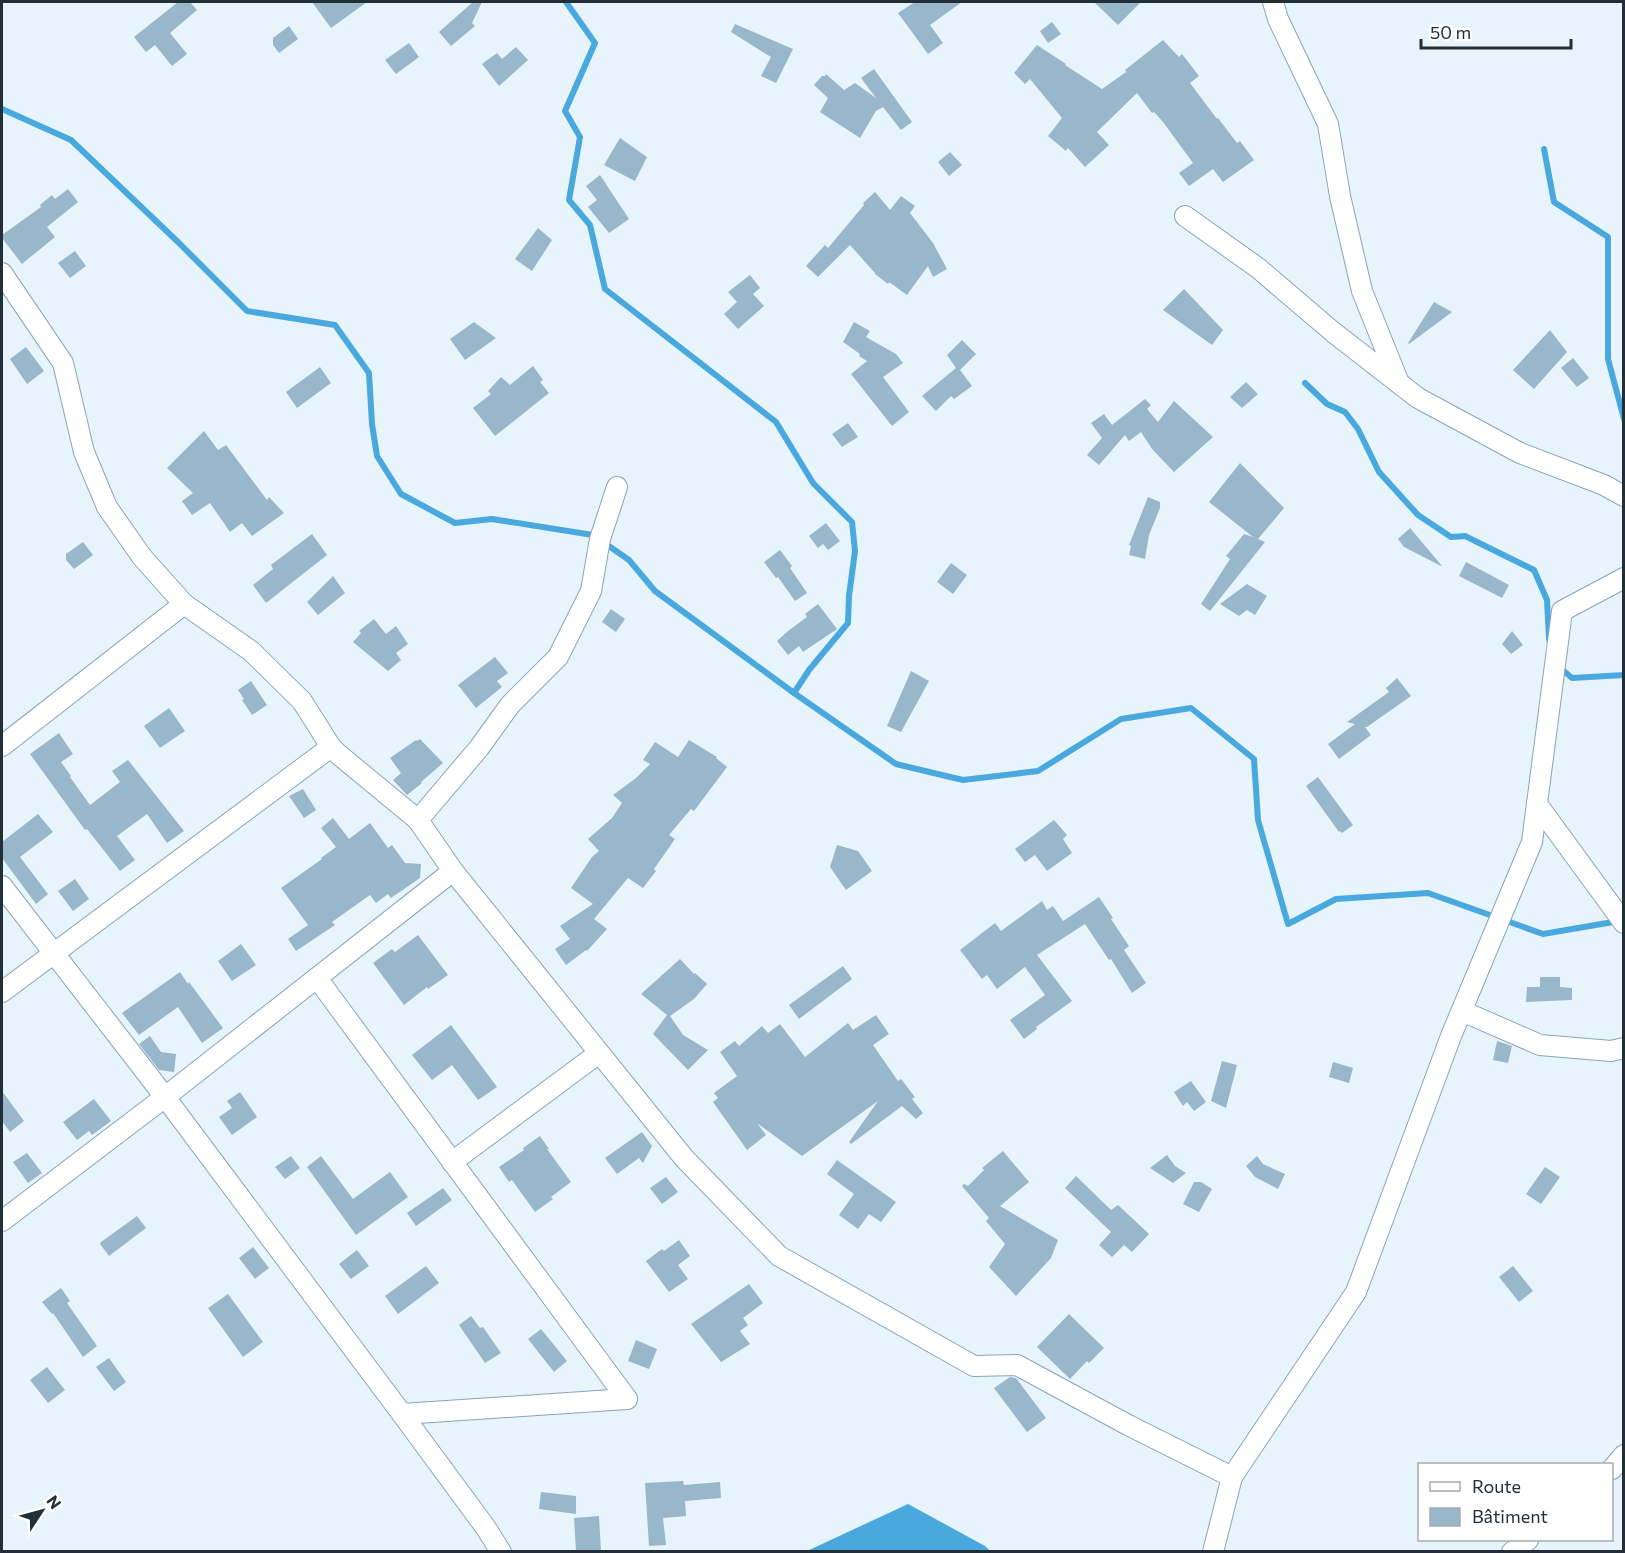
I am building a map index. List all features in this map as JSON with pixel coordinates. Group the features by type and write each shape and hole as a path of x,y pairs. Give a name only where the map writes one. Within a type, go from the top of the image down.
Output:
{"street":[{"path":"1273,2 1278,19 1328,124 1340,196 1362,291 1399,383"},
{"path":"1185,216 1258,268 1333,332 1418,398 1520,453 1604,485 1623,496"},
{"path":"2,273 63,363 84,452 107,507 141,557 184,604 250,651 302,701 331,747 418,820 453,871 684,1158 779,1256 974,1366 1017,1365 1128,1425 1232,1477"},
{"path":"418,820 479,748 510,705 558,657 591,591 600,539 617,487"},
{"path":"1213,1551 1232,1477 1356,1292 1451,1035 1532,842 1562,611 1623,578"},
{"path":"2,746 184,604"},
{"path":"2,992 331,747"},
{"path":"1537,804 1623,923"},
{"path":"2,1221 165,1097 453,871"},
{"path":"2,885 165,1097 402,1414 501,1551"},
{"path":"316,978 627,1399 402,1414"},
{"path":"1461,1011 1540,1046 1611,1051 1623,1048"},
{"path":"452,1162 600,1053"},
{"path":"1613,1467 1623,1455"},
{"path":"1512,1551 1524,1541"}],"water":[{"path":"908,1504 985,1546 990,1551 807,1551"}],"building":[{"path":"178,2 190,2 197,10 170,33 187,54 172,66 155,45 146,52 134,37"},
{"path":"312,2 367,2 331,28"},
{"path":"473,2 482,2 472,23 475,26 451,46 439,32"},
{"path":"915,2 962,2 930,25 943,43 928,54 898,13"},
{"path":"1094,2 1141,2 1118,25"},
{"path":"1052,22 1061,34 1048,43 1040,31"},
{"path":"735,24 793,49 776,83 761,76 771,57 731,32"},
{"path":"289,26 298,39 279,53 273,45 273,38"},
{"path":"1163,40 1179,57 1182,54 1199,76 1190,83 1217,119 1237,143 1240,141 1254,160 1223,182 1213,169 1189,186 1179,173 1193,163 1163,122 1154,112 1152,113 1137,93 1097,132 1109,145 1085,167 1068,148 1066,151 1048,136 1062,118 1030,79 1025,84 1014,73 1037,45 1102,89"},
{"path":"409,43 419,57 396,74 385,60"},
{"path":"516,47 528,60 499,86 482,64 497,53 502,59"},
{"path":"874,69 912,122 901,130 883,107 876,111 860,138 820,112 828,98 814,85 826,74 844,90 855,83 876,98 861,78"},
{"path":"620,138 647,157 635,181 604,165"},
{"path":"950,152 962,165 949,176 938,162"},
{"path":"600,175 629,219 609,233 588,207 597,200 586,186"},
{"path":"68,189 78,202 47,227 55,237 22,264 2,235 41,207 40,205 52,195 55,199"},
{"path":"875,192 890,210 901,196 915,206 910,213 933,243 947,269 933,277 928,266 907,295 875,274 850,245 818,277 806,266 825,245 828,248 864,205 863,203"},
{"path":"538,228 552,240 532,271 515,259"},
{"path":"75,251 86,266 70,278 58,263"},
{"path":"750,275 760,288 753,294 764,306 738,329 724,314 737,302 728,292"},
{"path":"1184,289 1223,330 1212,345 1163,310"},
{"path":"1434,302 1452,312 1409,344 1408,343"},
{"path":"474,322 496,338 465,360 450,339"},
{"path":"854,322 870,331 866,337 896,354 903,363 883,377 909,412 892,426 851,374 867,361 843,342"},
{"path":"1550,330 1567,352 1534,389 1513,370"},
{"path":"962,340 976,354 960,370 972,386 954,399 951,396 936,411 922,396 956,368 947,355"},
{"path":"26,347 44,371 27,384 10,359"},
{"path":"1573,358 1589,378 1577,387 1561,368"},
{"path":"533,366 543,380 540,382 549,393 495,436 473,408 491,394 488,391 501,377 510,385"},
{"path":"320,367 331,383 297,408 286,392"},
{"path":"1246,382 1258,394 1242,408 1230,397"},
{"path":"1145,399 1151,405 1147,409 1158,422 1174,401 1213,437 1174,472 1152,449 1141,432 1129,441 1125,435 1099,465 1087,455 1102,438 1091,423 1104,414 1112,425"},
{"path":"848,423 858,437 842,447 832,434"},
{"path":"204,431 218,450 226,445 267,500 269,497 284,513 252,536 242,523 230,532 210,503 192,515 182,501 193,493 167,468"},
{"path":"1240,463 1284,508 1258,539 1265,542 1210,611 1201,604 1230,559 1226,556 1244,534 1253,537 1209,502"},
{"path":"1148,497 1160,502 1160,508 1149,535 1145,559 1129,555 1131,546 1129,545"},
{"path":"826,523 840,541 828,550 823,544 818,548 809,536"},
{"path":"1410,528 1442,566 1404,547 1398,539"},
{"path":"312,534 327,555 266,603 253,585 273,569 271,565"},
{"path":"83,542 93,555 74,569 66,560 66,554"},
{"path":"780,550 807,593 795,601 764,562"},
{"path":"1466,562 1509,585 1502,598 1459,576"},
{"path":"951,563 967,575 953,594 937,582"},
{"path":"333,576 345,593 318,615 307,602"},
{"path":"1247,584 1267,596 1255,615 1247,610 1239,616 1220,604"},
{"path":"818,604 837,629 803,652 799,646 788,655 777,641 807,617 805,614"},
{"path":"611,609 625,619 616,632 602,622"},
{"path":"374,619 386,634 396,626 408,644 396,653 401,660 388,671 353,642 361,633 359,631"},
{"path":"1512,631 1523,645 1511,654 1502,644"},
{"path":"495,657 508,673 497,681 502,687 476,708 458,685"},
{"path":"911,671 929,681 901,732 887,726"},
{"path":"1397,678 1411,696 1365,727 1371,735 1339,759 1328,744 1355,724 1347,722 1389,692 1386,688"},
{"path":"251,681 267,705 252,715 238,690"},
{"path":"169,708 185,731 160,748 144,726"},
{"path":"59,733 73,754 61,762 90,805 120,782 112,771 128,760 184,831 167,843 147,814 117,836 135,860 120,871 87,829 85,830 30,754"},
{"path":"420,739 443,763 407,795 393,780 401,773 390,758"},
{"path":"689,740 717,757 727,767 694,811 691,809 669,835 675,839 643,888 628,878 594,919 607,929 587,951 566,965 555,949 570,939 560,926 593,904 571,888 592,857 599,851 588,839 612,818 622,803 613,795 650,764 643,760 655,742 678,757"},
{"path":"1318,777 1353,825 1342,833 1306,786"},
{"path":"303,789 316,810 304,818 289,796"},
{"path":"38,814 53,832 20,857 48,894 36,904 2,858 2,842"},
{"path":"333,818 349,839 370,823 388,848 392,845 405,863 421,864 420,878 391,898 388,894 376,903 370,895 332,922 335,925 296,951 288,939 308,925 281,888 336,847 321,828"},
{"path":"1054,820 1067,835 1063,839 1072,853 1047,871 1035,855 1025,862 1015,849"},
{"path":"837,845 858,851 872,871 846,890 830,867"},
{"path":"75,879 89,899 73,911 58,891"},
{"path":"1099,897 1129,946 1124,950 1146,983 1132,993 1085,924 1037,955 1072,1001 1036,1027 1037,1029 1024,1039 1010,1020 1045,995 1025,967 997,989 987,975 982,979 960,950 995,923 1001,931 1042,901 1047,910 1053,906 1063,921"},
{"path":"418,935 448,975 428,989 427,987 404,1005 373,963 392,949 395,952"},
{"path":"241,944 256,965 232,981 218,961"},
{"path":"680,959 707,984 694,999 670,1016 683,1035 708,1050 688,1070 653,1034 667,1015 641,994"},
{"path":"843,966 852,979 799,1019 789,1005"},
{"path":"180,972 223,1028 202,1043 178,1007 139,1035 122,1013"},
{"path":"1540,977 1560,977 1560,987 1572,988 1572,1000 1526,1002 1527,987 1540,987"},
{"path":"876,1015 889,1034 873,1045 898,1081 901,1079 915,1097 912,1099 923,1113 916,1119 902,1106 851,1144 849,1142 878,1101 802,1156 757,1123 766,1135 747,1150 713,1102 718,1098 714,1093 737,1076 720,1052 735,1041 739,1046 762,1026 768,1033 780,1024 805,1057 848,1023 853,1030"},
{"path":"451,1025 497,1087 478,1100 452,1065 432,1080 412,1055"},
{"path":"150,1036 161,1052 176,1054 174,1072 159,1070 139,1044"},
{"path":"1497,1041 1512,1046 1508,1063 1493,1060"},
{"path":"1222,1061 1237,1065 1226,1108 1211,1101"},
{"path":"1333,1062 1353,1068 1349,1083 1329,1077"},
{"path":"1191,1081 1206,1102 1194,1111 1187,1102 1183,1106 1174,1092"},
{"path":"2,1091 24,1121 10,1132 2,1121"},
{"path":"240,1092 257,1117 232,1135 219,1117 232,1108 227,1101"},
{"path":"94,1099 111,1121 92,1135 89,1131 77,1140 63,1122"},
{"path":"642,1132 652,1146 643,1163 639,1158 617,1174 605,1158"},
{"path":"540,1136 571,1182 535,1212 512,1180 509,1182 499,1167"},
{"path":"1003,1151 1029,1182 1000,1206 1058,1240 1051,1258 1016,1296 989,1267 1005,1244 986,1221 989,1218 962,1186 964,1184 968,1186 984,1170 982,1168"},
{"path":"27,1153 42,1173 28,1183 13,1162"},
{"path":"1167,1155 1175,1166 1186,1173 1173,1183 1150,1168"},
{"path":"291,1156 300,1168 285,1179 275,1167"},
{"path":"321,1156 353,1199 390,1172 408,1197 356,1235 307,1167"},
{"path":"1257,1156 1263,1164 1285,1174 1278,1189 1255,1177 1246,1166"},
{"path":"837,1160 896,1202 881,1222 869,1214 858,1229 839,1215 854,1194 827,1174"},
{"path":"1545,1167 1560,1177 1541,1204 1526,1194"},
{"path":"1076,1176 1111,1210 1118,1205 1149,1234 1132,1252 1124,1245 1112,1257 1099,1245 1111,1232 1065,1188"},
{"path":"666,1177 678,1192 662,1204 650,1188"},
{"path":"1194,1182 1201,1182 1212,1189 1199,1212 1183,1204"},
{"path":"443,1188 452,1200 416,1226 407,1213"},
{"path":"137,1216 146,1228 109,1256 100,1244 101,1242"},
{"path":"679,1240 690,1256 678,1265 688,1279 669,1292 646,1261"},
{"path":"253,1247 269,1268 255,1279 239,1258"},
{"path":"357,1250 369,1266 351,1279 339,1264"},
{"path":"426,1266 439,1283 398,1314 385,1296"},
{"path":"1513,1266 1533,1291 1519,1302 1499,1277"},
{"path":"749,1284 763,1303 743,1318 748,1325 740,1331 750,1344 721,1362 691,1324"},
{"path":"61,1288 70,1301 67,1303 97,1346 83,1357 53,1313 42,1302"},
{"path":"228,1294 263,1342 243,1357 208,1308"},
{"path":"1069,1314 1104,1348 1089,1363 1087,1361 1070,1379 1037,1347"},
{"path":"471,1316 480,1328 483,1327 501,1353 485,1363 459,1325"},
{"path":"541,1329 567,1361 554,1372 528,1339"},
{"path":"636,1340 657,1349 649,1369 628,1361"},
{"path":"109,1358 126,1382 114,1391 96,1367"},
{"path":"47,1367 65,1390 48,1403 30,1380"},
{"path":"1010,1377 1016,1378 1046,1418 1027,1432 994,1388"},
{"path":"683,1481 684,1485 720,1482 721,1498 685,1501 686,1516 663,1518 666,1545 649,1546 645,1483"},
{"path":"541,1492 576,1496 576,1514 539,1509"},
{"path":"599,1516 601,1551 576,1551 574,1518"}],"waterway":[{"path":"566,2 595,43 565,111 580,137 569,200 590,225 605,289 776,422 813,483 852,522 855,551 848,623 809,670 794,693"},
{"path":"2,109 71,140 247,311 335,325 369,373 372,424 377,456 401,494 455,523 492,519 593,535 629,560 655,591 794,693 896,764 963,780 1038,771 1121,719 1191,708 1254,759 1258,820 1288,924 1336,899 1428,893 1543,934 1619,921"},
{"path":"1544,149 1554,202 1608,237 1608,359 1624,419"},
{"path":"1305,383 1327,404 1345,412 1358,429 1379,472 1418,515 1451,537 1465,536 1534,570 1547,600 1549,639"},
{"path":"1558,666 1572,678 1624,675"}]}
